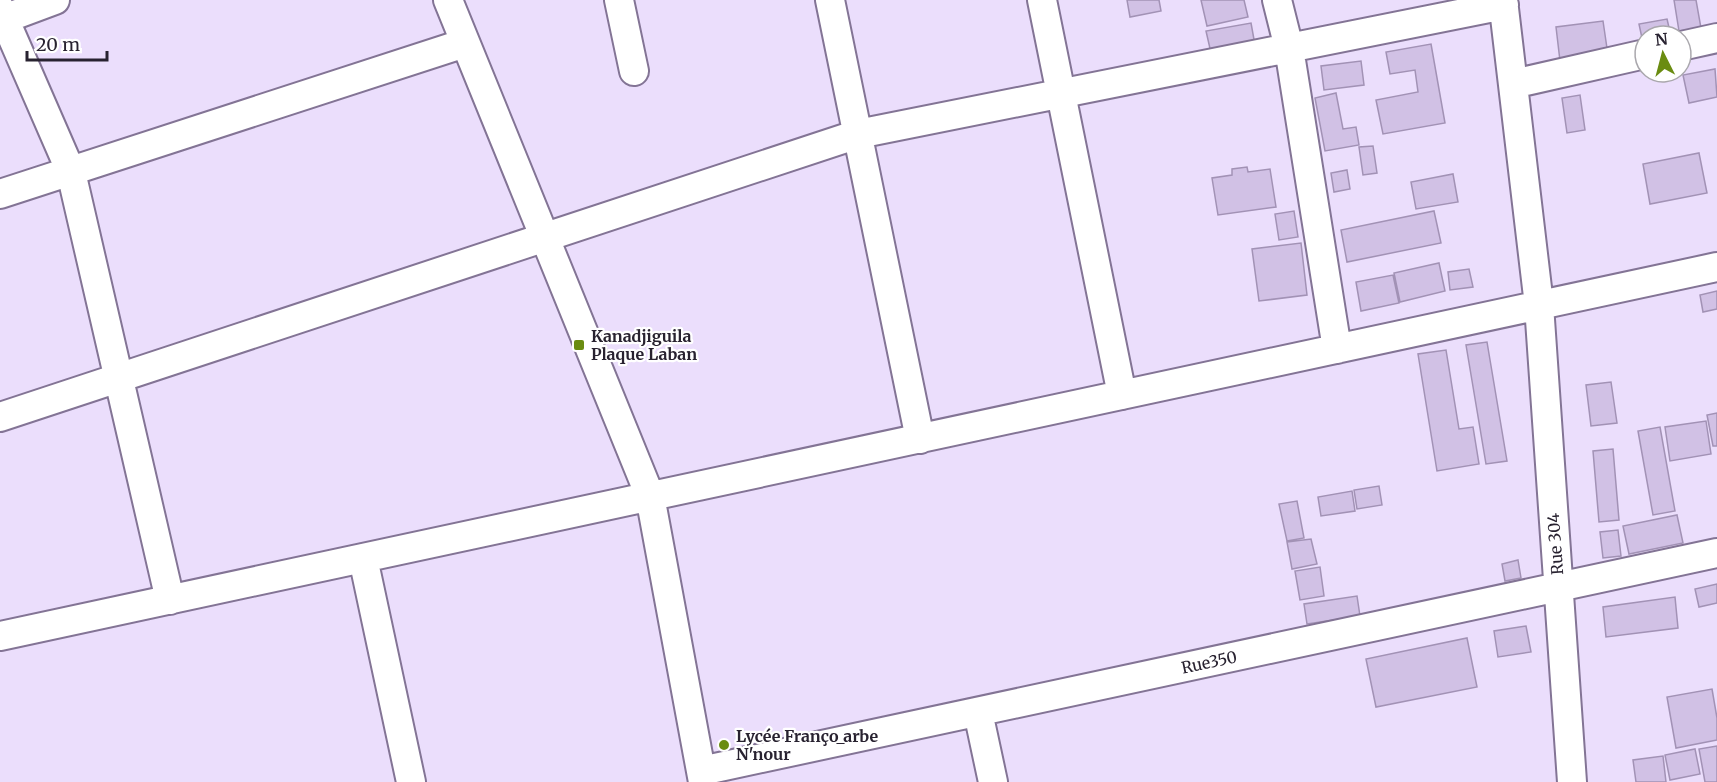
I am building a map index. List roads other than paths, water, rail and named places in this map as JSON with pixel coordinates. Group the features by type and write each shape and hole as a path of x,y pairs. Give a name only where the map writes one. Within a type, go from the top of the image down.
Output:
{"street":[{"path":"55,0 2,14 71,172 170,600"},
{"path":"448,0 650,496 702,777"},
{"path":"619,0 634,71"},
{"path":"830,0 920,438"},
{"path":"1042,0 1122,395"},
{"path":"1277,0 1289,48 1337,349"},
{"path":"0,417 858,134 1289,48 1503,2"},
{"name":"Rue 304","path":"1503,2 1539,306 1572,782"},
{"path":"1693,43 1717,38"},
{"path":"0,194 465,43"},
{"path":"1513,84 1633,57"},
{"path":"0,636 1717,267"},
{"name":"Rue350","path":"702,777 978,712 1717,553"},
{"path":"363,558 411,782"},
{"path":"978,712 993,782"}],"place":[{"name":"Kanadjiguila Plaque Laban","path":"579,345"},
{"name":"Lycée Franço_arbe N'nour","path":"724,745"}]}
